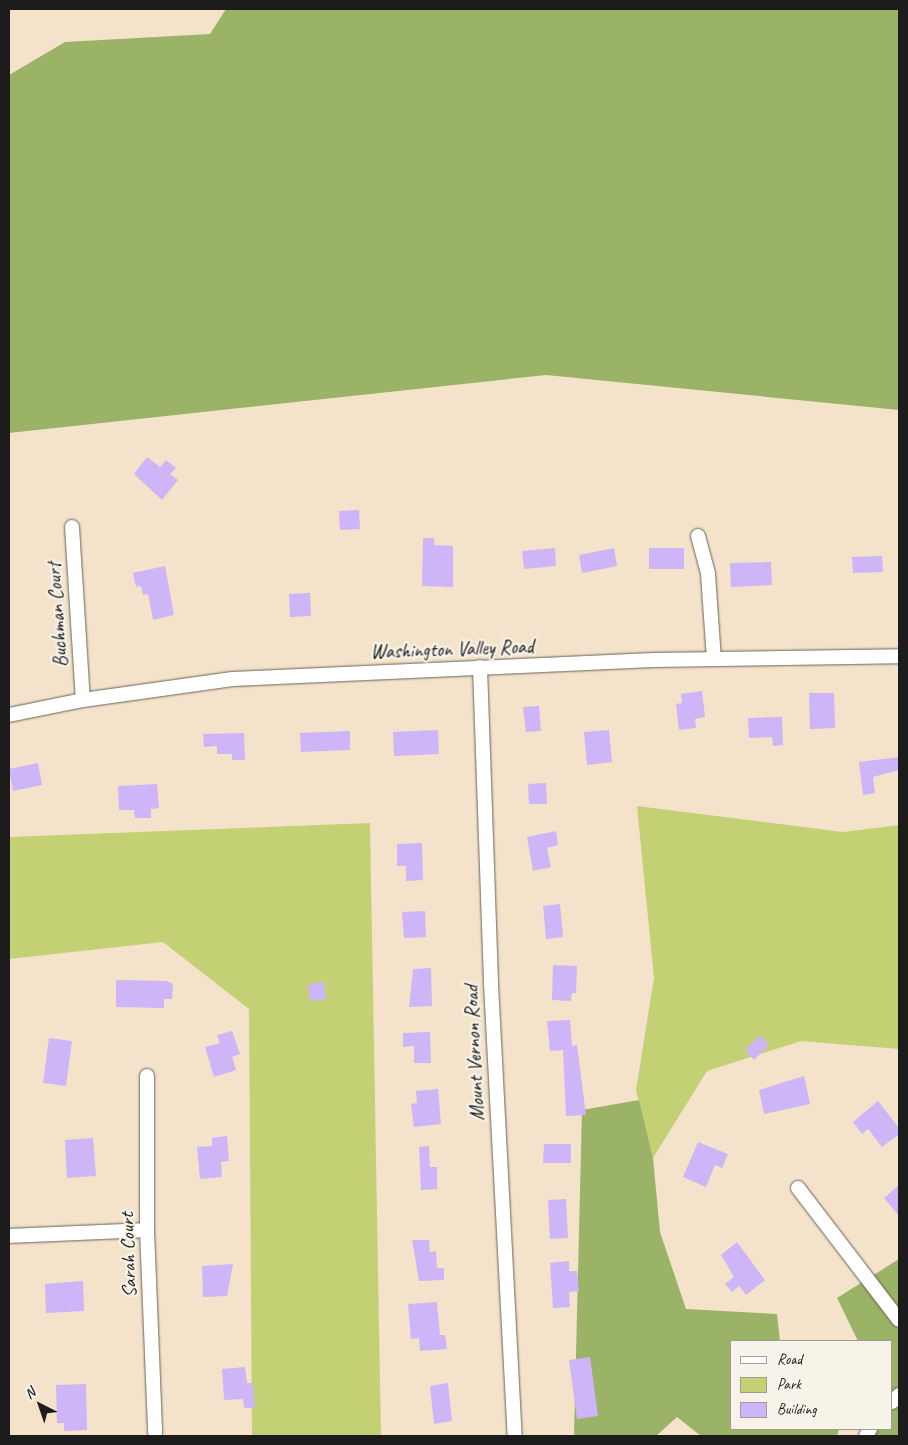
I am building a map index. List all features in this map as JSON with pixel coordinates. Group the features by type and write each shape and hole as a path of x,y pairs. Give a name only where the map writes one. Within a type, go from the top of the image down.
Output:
{"street":[{"name":"Buchman Court","path":"72,527 83,700"},
{"path":"698,536 708,574 714,660"},
{"name":"Washington Valley Road","path":"9,715 83,700 225,679 480,667 899,656"},
{"name":"Mount Vernon Road","path":"480,667 491,984 515,1436"},
{"name":"Sarah Court","path":"147,1076 147,1230 155,1433"},
{"path":"798,1188 899,1320"},
{"path":"9,1236 147,1230"}],"green space":[{"path":"226,9 899,9 899,410 546,375 9,433 9,75 65,42 210,34"},
{"path":"637,806 843,832 899,825 899,1049 801,1041 707,1071 653,1158 636,1090 654,978"},
{"path":"370,823 381,1436 252,1436 249,1009 163,942 9,959 9,837"},
{"path":"639,1100 653,1158 660,1232 686,1309 777,1314 780,1340 730,1340 730,1430 839,1430 837,1436 701,1436 677,1417 656,1436 574,1436 582,1110"},
{"path":"899,1259 899,1436 868,1436 869,1430 893,1430 893,1340 858,1340 837,1298"}],"building":[{"path":"147,457 160,467 166,460 176,468 170,474 178,480 162,500 134,474"},
{"path":"359,510 360,529 340,530 339,511"},
{"path":"423,538 434,538 434,545 453,546 453,587 422,586"},
{"path":"555,548 556,566 524,569 522,551"},
{"path":"614,548 617,566 582,573 579,555"},
{"path":"649,548 684,548 684,569 649,569"},
{"path":"882,556 883,572 853,573 852,557"},
{"path":"771,562 772,585 731,587 730,563"},
{"path":"165,566 174,615 153,620 148,594 143,595 141,586 136,587 133,573"},
{"path":"310,593 311,616 290,617 289,594"},
{"path":"702,691 705,717 695,719 696,728 679,730 676,704 682,703 681,694"},
{"path":"809,693 834,693 835,728 810,729"},
{"path":"539,706 541,731 526,732 523,707"},
{"path":"782,717 783,745 773,746 772,737 749,738 748,718"},
{"path":"438,730 439,754 394,756 393,732"},
{"path":"609,730 612,762 587,765 584,732"},
{"path":"350,731 350,750 301,752 300,733"},
{"path":"244,733 245,760 232,760 232,754 217,754 217,746 204,747 203,734"},
{"path":"899,757 899,770 873,777 875,793 863,795 859,762"},
{"path":"38,763 42,785 13,791 9,769"},
{"path":"546,783 547,804 529,804 528,784"},
{"path":"157,784 159,808 151,809 151,818 135,818 134,810 119,810 118,786"},
{"path":"556,831 558,845 547,848 551,867 533,871 527,837"},
{"path":"422,843 423,880 406,881 406,866 397,866 397,844"},
{"path":"560,904 563,937 546,939 543,906"},
{"path":"425,911 426,937 404,938 402,912"},
{"path":"553,965 577,966 576,993 572,993 571,1001 552,1000"},
{"path":"431,968 432,1006 409,1007 413,969"},
{"path":"116,980 166,981 173,984 172,999 164,999 164,1008 116,1007"},
{"path":"324,982 326,999 310,1001 308,984"},
{"path":"570,1020 572,1046 577,1045 586,1115 566,1116 563,1050 550,1051 547,1021"},
{"path":"232,1031 240,1054 232,1057 236,1070 214,1077 205,1047 220,1043 217,1035"},
{"path":"430,1032 431,1063 414,1063 414,1046 403,1047 403,1033"},
{"path":"760,1035 769,1045 754,1060 745,1050"},
{"path":"49,1038 72,1041 66,1086 43,1083"},
{"path":"804,1076 810,1104 764,1114 759,1090"},
{"path":"438,1089 441,1124 414,1127 411,1104 417,1103 416,1091"},
{"path":"878,1101 899,1128 899,1134 882,1147 868,1129 862,1134 853,1122"},
{"path":"227,1136 229,1161 221,1162 222,1177 200,1179 197,1147 212,1146 212,1138"},
{"path":"93,1138 96,1176 67,1178 65,1140"},
{"path":"698,1142 728,1154 722,1168 715,1165 706,1187 683,1177"},
{"path":"544,1144 571,1144 571,1163 543,1163"},
{"path":"429,1146 430,1167 437,1167 437,1189 421,1190 419,1147"},
{"path":"899,1185 899,1216 884,1198"},
{"path":"566,1199 568,1238 550,1239 548,1200"},
{"path":"412,1240 429,1240 430,1252 436,1251 437,1268 444,1268 444,1280 419,1281"},
{"path":"737,1242 765,1280 746,1295 739,1286 732,1292 725,1284 734,1277 721,1255"},
{"path":"569,1261 569,1271 577,1271 579,1291 569,1292 570,1307 553,1308 550,1263"},
{"path":"233,1264 227,1296 203,1297 202,1266"},
{"path":"83,1281 84,1311 46,1313 45,1284"},
{"path":"437,1302 440,1335 445,1335 447,1349 420,1351 419,1338 411,1339 408,1304"},
{"path":"590,1357 598,1416 577,1419 569,1360"},
{"path":"245,1367 247,1383 253,1383 255,1408 244,1408 243,1399 224,1400 222,1369"},
{"path":"448,1383 452,1421 434,1424 430,1386"},
{"path":"86,1384 87,1430 64,1431 64,1423 57,1423 56,1385"}]}
